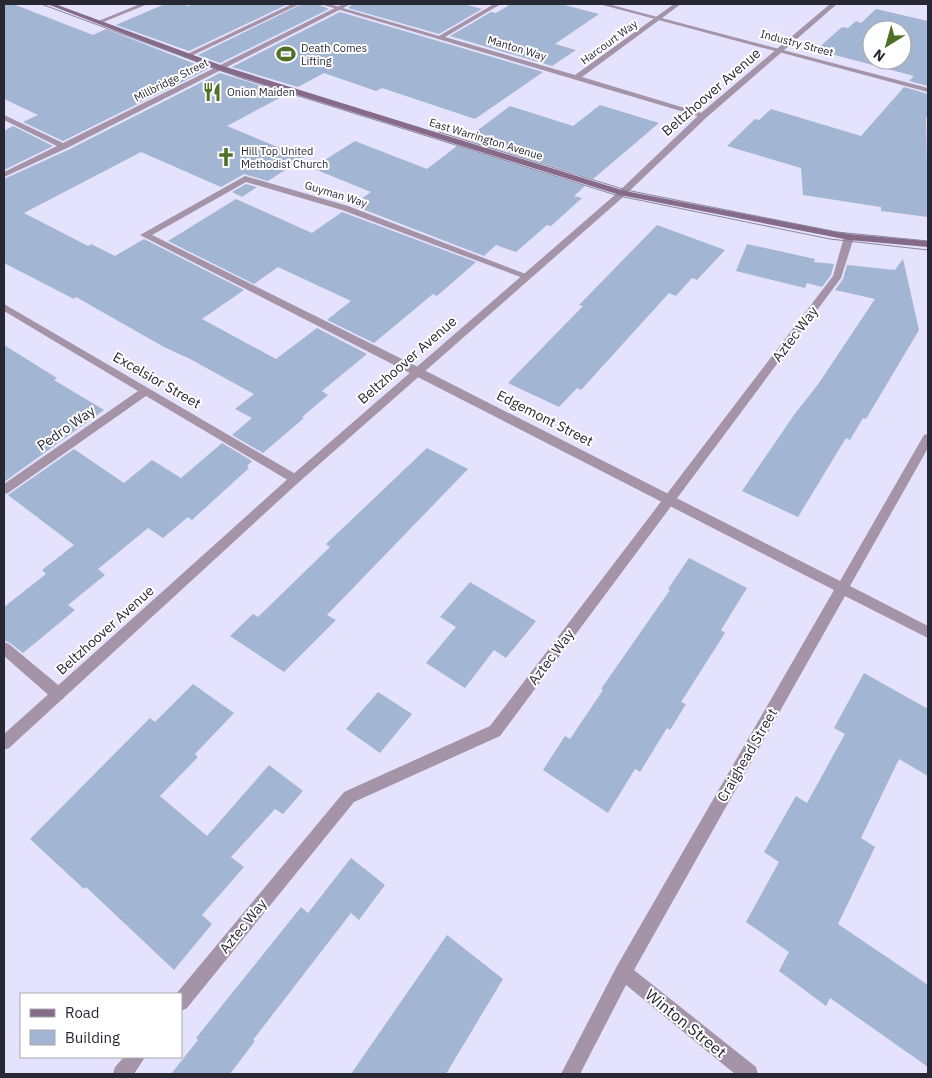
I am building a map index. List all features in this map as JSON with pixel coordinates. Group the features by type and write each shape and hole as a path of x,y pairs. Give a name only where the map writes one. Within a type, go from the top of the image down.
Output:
{"main road":[{"name":"East Warrington Avenue","path":"50,4 220,68 622,194 849,237 928,244"}],"street":[{"path":"99,22 145,4"},
{"path":"187,56 297,4"},
{"name":"Manton Way","path":"322,4 441,37 704,115"},
{"name":"Millbridge Street","path":"4,176 348,4"},
{"path":"441,37 498,4"},
{"name":"Industry Street","path":"602,4 928,90"},
{"name":"Harcourt Way","path":"576,78 678,4"},
{"name":"Beltzhoover Avenue","path":"4,743 295,479 622,194 704,115 834,4"},
{"path":"4,117 64,146"},
{"name":"Guyman Way","path":"145,236 245,179 345,208 526,276"},
{"name":"Edgemont Street","path":"145,236 418,371 669,500 842,586 928,632"},
{"name":"Aztec Way","path":"182,1001 349,797 495,731 838,276 849,237"},
{"name":"Excelsior Street","path":"4,307 295,479"},
{"name":"Pedro Way","path":"4,490 146,391"},
{"name":"Craighead Street","path":"570,1074 623,972 928,438"},
{"path":"4,648 58,694"},
{"name":"Winton Street","path":"623,972 749,1074"},
{"path":"122,1074 135,1058"}],"building":[{"path":"4,4 13,4 93,35 106,29 208,69 63,141 23,122 38,115 4,99"},
{"path":"165,4 188,6 194,4 288,4 189,51 116,25"},
{"path":"302,4 318,4 329,9 220,63 198,55"},
{"path":"353,4 464,4 482,9 439,34 348,8"},
{"path":"511,4 561,4 599,14 555,44 576,50 552,66 450,36 491,12 496,13"},
{"path":"876,9 928,21 928,86 909,81 914,76 891,70 912,70 912,20 864,20"},
{"path":"340,12 543,72 475,119 382,88 376,91 324,73 298,87 232,67"},
{"path":"856,21 862,22 862,62 816,50 842,27 848,28"},
{"path":"220,73 287,94 227,126 304,158 268,181 244,174 221,187 141,152 24,213 88,246 91,244 115,256 144,239 244,290 202,319 276,359 317,328 367,354 322,391 328,395 263,453 232,435 252,418 235,409 254,394 164,347 76,297 74,299 4,263 4,179 68,150"},
{"path":"904,87 928,94 928,118 926,117 928,217 881,211 881,207 803,195 801,168 727,146 755,119 759,120 771,109 861,136"},
{"path":"600,105 659,123 593,179 466,139 510,106 573,126"},
{"path":"13,126 53,146 4,170 4,131"},
{"path":"355,141 427,169 457,146 585,186 574,196 582,198 551,226 547,225 516,252 496,245 484,256 352,205 371,192 312,168"},
{"path":"246,184 257,187 242,197 232,192"},
{"path":"236,199 312,233 342,212 476,262 437,296 433,294 374,343 327,320 351,301 278,267 254,284 168,241"},
{"path":"657,225 725,250 697,280 692,278 676,296 669,293 581,390 577,388 559,407 508,383 583,306 579,305"},
{"path":"747,244 815,259 814,262 834,264 831,275 822,287 807,283 805,288 736,271"},
{"path":"903,259 919,330 866,419 863,418 850,440 846,438 798,517 742,491 794,415 819,383 875,299 835,290 843,279 847,265 895,270"},
{"path":"4,345 57,378 54,380 104,410 4,482"},
{"path":"222,443 252,461 247,466 249,468 192,520 188,517 163,538 148,528 98,569 105,575 68,605 75,610 23,653 4,640 4,607 46,574 42,570 74,545 8,495 74,449 124,483 152,460 181,478"},
{"path":"427,448 468,469 327,615 336,620 284,672 230,636 253,614 258,617 330,547 326,544"},
{"path":"689,558 747,588 721,630 725,633 681,702 686,704 670,730 667,728 640,772 635,769 608,813 543,770 565,736 570,739 603,690 601,689 670,590 668,589"},
{"path":"470,582 536,621 506,658 494,650 465,688 426,663 456,627 440,617"},
{"path":"864,673 928,709 928,776 899,759 861,838 875,847 838,924 928,985 928,1067 830,998 826,1006 779,971 789,952 746,922 779,862 764,852 796,796 807,803 845,734 834,728"},
{"path":"193,684 234,713 195,754 198,757 160,796 207,836 269,765 303,791 283,814 275,809 231,857 244,867 202,915 212,924 174,970 86,887 84,889 30,839 150,718 155,722"},
{"path":"378,692 412,714 380,753 346,729"},
{"path":"351,858 385,885 359,920 351,913 253,1040 255,1041 230,1074 171,1074 198,1040 196,1038 301,907 308,913"},
{"path":"447,935 503,979 446,1074 351,1074"}],"tram line":[{"path":"41,4 244,79 619,196 830,239 928,250"},
{"path":"439,132 626,190 837,232 928,241"}],"place":[{"name":"Death Comes Lifting","path":"286,54"},
{"name":"Onion Maiden","path":"212,92"},
{"name":"Hill Top United Methodist Church","path":"226,157"}]}
